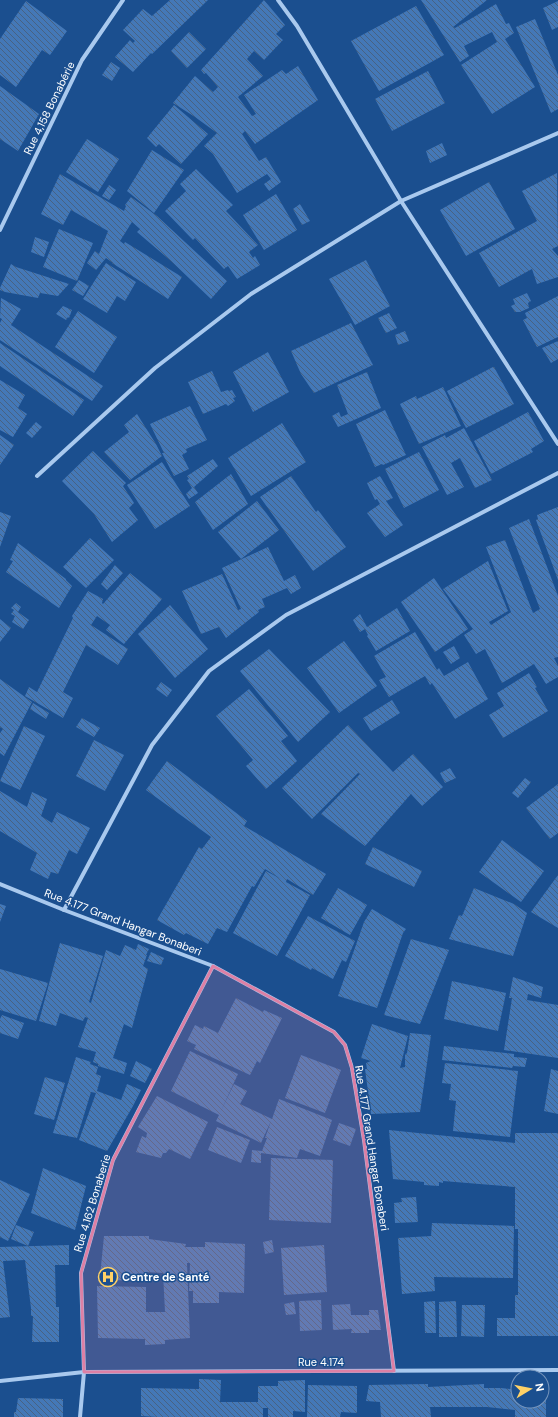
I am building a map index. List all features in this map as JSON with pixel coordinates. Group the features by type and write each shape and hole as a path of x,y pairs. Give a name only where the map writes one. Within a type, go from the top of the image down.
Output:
{"street":[{"name":"Rue 4,158 Bonabérie","path":"0,230 82,60 123,0"},
{"path":"278,0 297,26 401,201 558,444"},
{"path":"37,476 155,368 251,294 401,201 558,133"},
{"path":"64,910 152,745 209,671 286,615 558,473"},
{"name":"Rue 4.177 Grand Hangar Bonaberi","path":"0,884 64,910 213,966 334,1032 345,1045 352,1068 364,1140 394,1371"},
{"name":"Rue 4.162 Bonaberie","path":"80,1417 84,1372 81,1273 113,1160 213,966"},
{"name":"Rue 4.174","path":"0,1381 84,1372 558,1370"}],"highlighted area":[{"path":"213,966 334,1032 345,1045 352,1068 364,1140 394,1371 84,1372 81,1273 113,1160"}],"building":[{"path":"170,0 208,0 152,54 151,53 133,72 115,57 130,40 133,43 135,41 123,30 143,9 152,16"},
{"path":"264,0 285,25 276,34 283,40 264,60 254,51 247,59 263,76 238,97 252,116 256,114 244,95 282,70 286,74 298,66 318,100 255,144 245,131 242,134 259,161 266,157 281,182 269,191 264,184 271,179 267,174 237,193 213,154 204,146 217,133 173,103 195,76 213,92 218,87 206,73 204,74 201,70"},
{"path":"421,0 487,0 453,27 455,28 496,4 506,24 509,23 514,33 505,39 535,87 492,114 461,65 497,42 492,32 464,46 469,56 460,62"},
{"path":"26,1 67,31 50,55 42,50 16,87 0,75 0,39"},
{"path":"558,1 558,27 552,30 543,8"},
{"path":"416,6 444,55 379,91 351,41"},
{"path":"535,19 558,75 558,109 551,113 516,27"},
{"path":"189,32 206,49 187,68 171,51"},
{"path":"111,62 120,68 112,81 102,75"},
{"path":"428,71 445,103 392,131 375,99"},
{"path":"0,86 39,114 18,151 0,139"},
{"path":"174,105 208,134 181,164 159,144 156,147 147,138"},
{"path":"87,139 119,159 98,192 66,172"},
{"path":"442,143 447,155 430,163 426,151"},
{"path":"152,150 184,170 154,213 127,191"},
{"path":"196,169 233,205 226,211 258,245 249,252 253,258 255,256 260,265 237,279 228,266 224,269 195,238 193,240 165,211 186,191 180,184"},
{"path":"557,173 558,246 552,249 558,256 558,277 537,284 532,269 499,287 479,253 537,221 522,191"},
{"path":"60,174 124,211 125,205 131,197 157,216 227,281 211,299 171,261 137,232 140,229 132,222 120,241 124,244 125,242 182,277 168,299 106,258 96,270 87,263 95,251 99,254 108,231 71,210 63,225 41,214"},
{"path":"489,182 515,229 466,256 440,210"},
{"path":"109,185 116,190 109,200 102,196"},
{"path":"276,194 297,230 264,250 243,215"},
{"path":"300,204 310,221 302,225 293,209"},
{"path":"59,229 93,243 77,281 43,267"},
{"path":"35,237 49,242 44,257 31,252"},
{"path":"366,260 390,306 355,325 329,279"},
{"path":"106,263 136,282 125,301 117,296 107,313 83,299"},
{"path":"11,264 16,267 69,284 58,296 40,293 38,298 5,292 0,290 0,288"},
{"path":"79,280 89,286 83,296 72,290"},
{"path":"527,293 531,301 528,303 529,308 520,312 515,312 511,306 515,304 513,299"},
{"path":"558,296 558,337 537,347 523,320 527,318 525,313"},
{"path":"1,298 21,309 11,325 103,386 92,401 0,340 0,323 2,319 0,318"},
{"path":"63,306 72,310 69,318 68,317 66,320 56,314"},
{"path":"78,311 117,337 94,373 55,347"},
{"path":"389,313 397,328 386,333 378,318"},
{"path":"351,323 373,365 314,393 301,374 291,351"},
{"path":"405,331 409,341 398,345 395,335"},
{"path":"558,341 558,359 551,363 542,348"},
{"path":"0,343 84,400 73,416 0,366"},
{"path":"268,352 289,392 253,412 233,372"},
{"path":"493,367 514,404 466,428 447,391"},
{"path":"212,371 221,392 232,390 236,397 233,398 235,401 228,406 226,404 203,414 188,382"},
{"path":"367,372 381,408 338,427 332,416 339,412 341,417 348,414 337,385"},
{"path":"0,380 25,395 18,408 27,414 13,437 0,430"},
{"path":"443,387 461,426 419,444 400,404 416,396 417,399"},
{"path":"190,406 207,440 186,449 187,452 182,455 189,469 174,476 162,453 164,453 150,424"},
{"path":"385,410 406,455 375,467 356,424"},
{"path":"528,412 544,441 531,449 533,452 491,474 474,441"},
{"path":"137,414 162,456 130,480 104,452 129,432 124,425"},
{"path":"36,422 42,427 32,438 26,433"},
{"path":"282,423 306,462 251,496 228,458"},
{"path":"464,428 492,480 475,488 460,458 451,463 464,487 447,495 422,447 445,435 446,438"},
{"path":"0,435 14,445 0,465"},
{"path":"93,451 126,483 123,486 134,503 129,508 138,520 112,542 94,514 62,481"},
{"path":"419,452 439,490 404,508 385,469"},
{"path":"213,459 218,466 194,487 198,493 189,499 186,494 192,488 187,480 189,479 187,476"},
{"path":"162,462 190,506 155,529 127,485"},
{"path":"231,474 248,504 213,530 195,502"},
{"path":"291,476 316,512 318,510 346,547 313,571 260,497"},
{"path":"380,476 393,498 386,501 403,525 385,537 367,513 380,504 377,499 375,500 367,483"},
{"path":"257,501 279,530 241,559 218,532"},
{"path":"558,507 558,580 536,520 538,519 537,515"},
{"path":"0,512 11,516 0,547"},
{"path":"529,519 558,596 558,657 554,658 558,666 558,677 546,684 534,664 502,683 485,649 476,654 464,635 473,629 443,589 488,561 508,611 489,622 491,625 511,612 486,547 505,540 533,613 540,609 509,528"},
{"path":"90,538 114,560 86,588 63,567"},
{"path":"18,543 66,579 72,586 59,608 6,572 13,561 10,560"},
{"path":"268,547 284,581 295,575 301,588 291,594 287,588 262,599 265,607 258,610 259,612 226,638 219,627 201,634 182,591 222,574 238,610 241,609 222,568"},
{"path":"115,565 123,573 107,590 101,584"},
{"path":"130,573 162,599 124,644 106,630 110,625 97,616 91,625 128,649 118,665 86,645 63,692 73,698 63,718 25,696 29,687 37,692 73,618 72,616 88,591 103,599 103,604"},
{"path":"434,578 468,629 435,652 401,602"},
{"path":"16,603 21,607 18,612 29,620 23,629 12,622 15,616 11,614 14,610 11,608"},
{"path":"170,605 208,649 175,678 138,634"},
{"path":"397,608 410,631 376,651 367,636 368,635 365,629 360,632 353,620 360,614 367,627"},
{"path":"0,619 11,628 0,642"},
{"path":"415,632 437,670 439,668 444,676 468,662 488,699 455,719 432,683 430,685 425,676 389,697 379,680 386,677 374,656"},
{"path":"344,641 377,686 339,713 307,668"},
{"path":"454,646 460,658 451,664 443,652"},
{"path":"269,649 330,712 298,742 240,671"},
{"path":"529,673 537,687 535,688 548,711 503,738 489,715 504,706 497,693"},
{"path":"0,679 32,702 4,756 0,753 0,733 3,729 0,727"},
{"path":"161,682 172,690 167,697 156,689"},
{"path":"249,689 288,736 281,741 297,761 266,789 246,766 253,760 216,716"},
{"path":"392,700 400,713 371,731 363,718"},
{"path":"33,703 49,713 46,719 30,709"},
{"path":"82,718 100,728 94,737 76,727"},
{"path":"348,725 393,772 413,754 443,787 422,806 411,794 365,846 321,814 360,774 358,773 312,819 282,788"},
{"path":"24,726 45,736 20,790 0,781"},
{"path":"94,740 124,755 105,791 76,776"},
{"path":"167,761 247,821 244,826 326,874 313,895 287,879 286,882 310,895 277,956 233,933 266,871 281,879 265,869 254,887 252,886 227,932 217,928 208,944 186,933 184,935 157,920 199,847 202,849 211,837 146,790"},
{"path":"450,768 456,778 445,783 440,773"},
{"path":"525,778 531,782 518,798 512,793"},
{"path":"558,784 558,833 550,839 526,808"},
{"path":"0,791 27,807 32,792 47,799 41,816 52,823 57,812 90,828 77,854 69,850 58,874 51,872 48,879 30,870 37,853 0,831"},
{"path":"502,840 544,871 521,902 479,872"},
{"path":"373,847 422,871 414,887 365,864"},
{"path":"558,875 558,928 531,912"},
{"path":"338,888 367,905 350,935 321,918"},
{"path":"474,888 514,904 527,913 513,956 449,939 459,915 462,916"},
{"path":"0,904 6,906 0,922"},
{"path":"372,909 406,929 403,933 377,1008 338,996 364,922"},
{"path":"308,916 355,941 346,962 342,960 333,979 312,968 311,970 285,956"},
{"path":"411,939 449,950 420,1024 384,1015"},
{"path":"60,943 103,956 89,1002 91,1003 106,950 120,956 125,945 136,950 138,944 149,949 143,966 148,969 132,1028 124,1024 113,1058 127,1063 124,1074 98,1066 98,1064 93,1062 96,1052 78,1047 88,1018 85,1017 83,1021 60,1013 56,1026 39,1021"},
{"path":"151,952 164,958 161,965 147,961"},
{"path":"0,969 48,983 36,1021 0,1010"},
{"path":"513,977 543,987 541,998 528,994 527,1000 558,1005 558,1058 504,1050 512,998 509,998"},
{"path":"452,981 506,993 498,1031 444,1019"},
{"path":"236,998 263,1012 264,1010 282,1018 260,1063 257,1061 250,1075 194,1049 196,1045 187,1041 195,1025 203,1029 204,1026 218,1033"},
{"path":"2,1015 24,1023 18,1039 0,1033 0,1019"},
{"path":"372,1024 408,1036 400,1068 405,1067 405,1055 407,1053 410,1033 431,1035 420,1112 371,1114 365,1069 367,1069 366,1063 371,1061 361,1058"},
{"path":"444,1046 514,1054 514,1057 527,1058 525,1067 513,1066 512,1068 442,1060"},
{"path":"190,1051 238,1074 220,1113 234,1084 247,1091 240,1104 272,1119 279,1099 332,1120 320,1156 300,1149 297,1158 261,1153 261,1163 251,1162 252,1150 262,1151 271,1121 261,1143 216,1121 219,1115 171,1091"},
{"path":"301,1055 341,1070 325,1113 285,1098"},
{"path":"76,1057 91,1062 90,1064 98,1067 96,1074 101,1076 97,1091 121,1100 127,1084 141,1090 107,1151 79,1140 96,1093 91,1092 77,1138 53,1133"},
{"path":"136,1061 152,1069 145,1083 130,1076"},
{"path":"445,1063 518,1071 510,1137 453,1131 456,1101 449,1100 451,1084 442,1083"},
{"path":"551,1069 558,1071 558,1114 544,1111"},
{"path":"45,1077 65,1083 54,1120 34,1114"},
{"path":"157,1096 208,1122 190,1159 169,1149 166,1153 163,1153 161,1158 136,1152 142,1136 146,1138 147,1133 138,1127"},
{"path":"339,1123 356,1129 350,1146 333,1140"},
{"path":"217,1127 250,1140 241,1163 208,1150"},
{"path":"389,1130 515,1143 515,1133 558,1133 558,1336 497,1336 497,1318 515,1318 515,1295 518,1295 518,1229 515,1229 515,1187 443,1181 443,1183 439,1182 439,1186 424,1185 424,1182 393,1179"},
{"path":"271,1158 333,1160 331,1223 269,1220"},
{"path":"43,1168 86,1186 75,1230 31,1213"},
{"path":"0,1180 30,1194 8,1241 0,1237"},
{"path":"416,1197 418,1222 395,1223 394,1203 402,1202 401,1198"},
{"path":"432,1223 514,1226 513,1278 434,1277 435,1291 402,1294 398,1238 431,1236"},
{"path":"16,1225 34,1232 28,1246 11,1239"},
{"path":"104,1236 149,1236 149,1239 186,1244 185,1247 205,1247 205,1242 245,1244 244,1293 219,1292 219,1303 193,1303 193,1291 189,1291 190,1263 187,1263 190,1338 165,1340 165,1344 145,1345 145,1339 98,1338 97,1286 146,1287 146,1312 165,1312 163,1273 146,1272 144,1281 111,1280 111,1276 100,1276"},
{"path":"272,1240 274,1252 265,1254 263,1242"},
{"path":"69,1245 69,1265 55,1265 56,1307 59,1307 59,1342 32,1342 33,1316 31,1316 25,1260 3,1261 10,1317 0,1318 0,1247"},
{"path":"324,1245 327,1292 284,1295 281,1248"},
{"path":"321,1300 322,1330 300,1331 299,1301"},
{"path":"435,1301 436,1333 425,1333 424,1302"},
{"path":"456,1301 457,1337 439,1337 439,1302"},
{"path":"294,1302 296,1314 286,1315 284,1304"},
{"path":"350,1304 351,1315 369,1315 369,1310 378,1310 381,1330 369,1330 369,1333 351,1333 352,1329 333,1330 332,1305"},
{"path":"462,1305 485,1305 484,1337 461,1336"},
{"path":"199,1379 221,1380 220,1402 258,1402 258,1386 278,1386 278,1381 305,1380 305,1412 293,1411 293,1417 268,1417 268,1408 263,1408 263,1417 141,1416 141,1388 199,1389"},
{"path":"428,1384 428,1387 484,1384 484,1388 510,1389 510,1409 546,1409 546,1417 515,1417 515,1410 487,1407 430,1407 431,1417 381,1417 380,1402 366,1401 369,1385"},
{"path":"308,1385 357,1386 357,1413 341,1412 340,1417 307,1417"},
{"path":"18,1398 63,1399 63,1417 14,1417"}],"place":[{"name":"Centre de Santé","path":"108,1277"}]}
